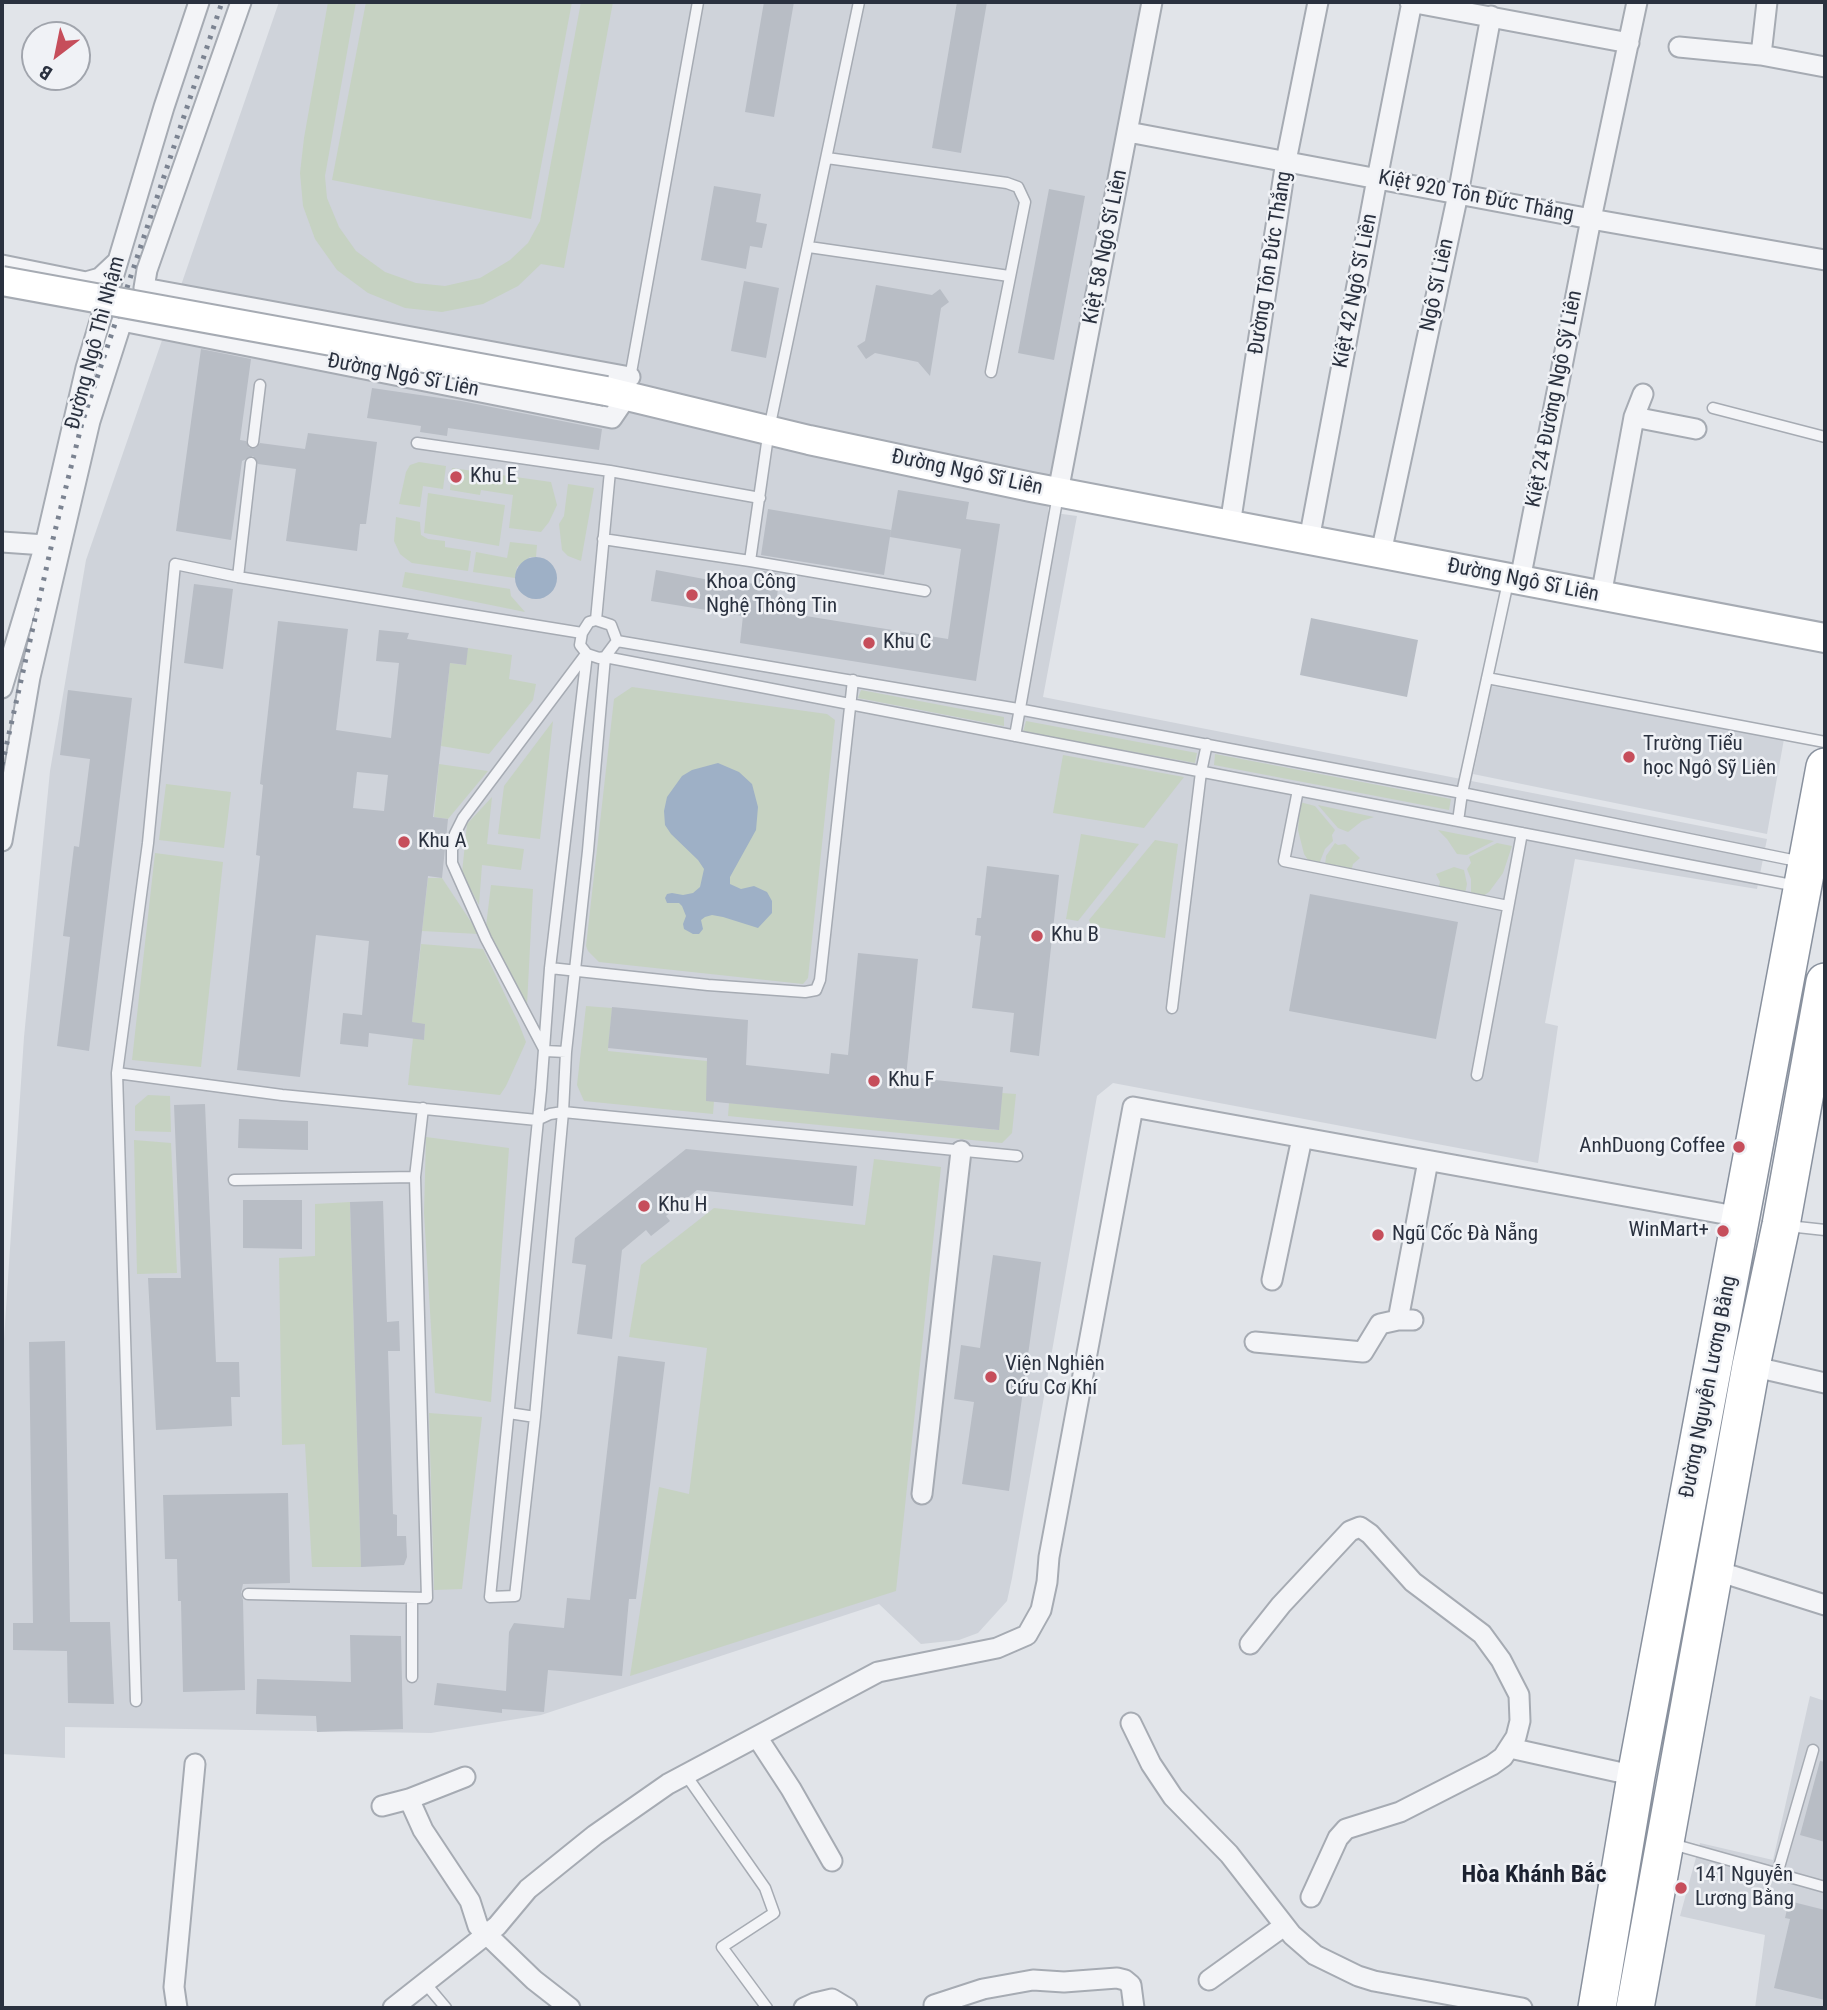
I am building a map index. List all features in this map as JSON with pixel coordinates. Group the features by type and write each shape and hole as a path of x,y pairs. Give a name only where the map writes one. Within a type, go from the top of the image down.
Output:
{"highway":[{"name":"Đường Nguyễn Lương Bằng","path":"1597,2008 1636,1776 1741,1217 1809,874 1825,766"},
{"name":"Đường Nguyễn Lương Bằng","path":"1635,2008 1751,1366 1781,1225 1825,982"}],"street":[{"name":"Đường Ngô Thì Nhậm","path":"2,688 45,545 86,368 164,107 199,2"},
{"path":"241,2 147,270 144,288 621,388"},
{"name":"Kiệt 58 Ngô Sĩ Liên","path":"1058,492 1153,2"},
{"name":"Đường Tôn Đức Thắng","path":"1230,525 1286,162 1318,2"},
{"path":"1411,2 1629,43"},
{"name":"Kiệt 42 Ngô Sĩ Liên","path":"1310,540 1411,2"},
{"name":"Kiệt 24 Đường Ngô Sỹ Liên","path":"1514,579 1637,2"},
{"path":"1761,55 1768,2"},
{"name":"Ngô Sĩ Liên","path":"1381,554 1458,194 1491,16"},
{"path":"1679,47 1761,55 1825,67"},
{"name":"Kiệt 920 Tôn Đức Thắng","path":"1128,132 1825,260"},
{"path":"2,265 86,282 100,278 117,263"},
{"name":"Đường Ngô Sĩ Liên","path":"2,281 621,388 769,429 1058,492 1825,638"},
{"name":"Đường Ngô Sĩ Liên","path":"2,841 33,665 90,421 122,321 612,418 621,388"},
{"path":"1601,596 1634,417 1643,394"},
{"path":"1634,417 1696,429"},
{"path":"2,542 45,545"},
{"path":"393,2008 486,1936 528,1889 657,1792 878,1672 997,1648 1027,1635 1041,1610 1047,1582 1049,1557 1133,1107 1741,1217"},
{"path":"1272,1280 1302,1138"},
{"path":"922,1494 961,1151"},
{"path":"1255,1342 1363,1352 1377,1326 1405,1320 1428,1161"},
{"path":"1751,1366 1825,1383"},
{"path":"1250,1644 1281,1605 1350,1531 1357,1527 1363,1528 1413,1582 1482,1634 1501,1660 1516,1688 1521,1708 1520,1721 1510,1748 1492,1765 1401,1812 1346,1829 1338,1838 1311,1897"},
{"path":"1714,1570 1825,1605"},
{"path":"1130,1723 1172,1797 1229,1854 1284,1926 1315,1955 1358,1976 1423,1991 1522,2008"},
{"path":"757,1737 791,1789 832,1861"},
{"path":"1510,1748 1636,1776"},
{"path":"177,2008 174,1987 195,1765"},
{"path":"382,1806 409,1799 465,1776"},
{"path":"409,1799 422,1830 470,1901 478,1926 486,1936 570,2008"},
{"path":"1209,1980 1284,1926"},
{"path":"934,2005 983,1989 1033,1980 1069,1982 1099,1978 1130,1983 1133,1987 1134,2008"},
{"path":"804,2008 832,1999 847,2008"}],"lane":[{"path":"621,388 698,2"},
{"path":"750,561 769,429 859,2"},
{"path":"827,158 1007,183 1018,187 1025,202 991,372"},
{"path":"809,247 1009,276"},
{"path":"253,442 260,385"},
{"path":"1713,408 1825,437"},
{"path":"417,443 610,471 760,498"},
{"path":"238,577 251,463"},
{"path":"596,620 610,471"},
{"path":"1015,736 1058,492"},
{"path":"603,539 925,591"},
{"path":"136,1702 117,1073 150,830 175,564 238,577 582,633"},
{"path":"1458,821 1487,678 1514,579"},
{"path":"617,641 611,625 596,620 589,622 582,633 580,645 587,654 599,658 605,657 1522,833 1809,874"},
{"path":"587,654 550,968 545,1051 490,1597 515,1596 535,1418 566,1052 605,657 617,641"},
{"path":"617,641 1018,709 1462,793 1809,874"},
{"path":"545,1051 486,939 452,863 452,850 455,834 463,818 587,654"},
{"path":"1487,678 1825,742"},
{"path":"550,968 708,985 805,992 816,990 820,980 853,680"},
{"path":"1172,1008 1206,744"},
{"path":"1298,790 1284,861 1508,906"},
{"path":"1477,1076 1522,833"},
{"path":"545,1051 566,1052"},
{"path":"117,1073 282,1095 537,1120 563,1112 1017,1156"},
{"path":"248,1594 427,1598 415,1177 422,1108"},
{"path":"234,1180 415,1177"},
{"path":"1781,1225 1825,1230"},
{"path":"509,1413 535,1418"},
{"path":"412,1598 412,1677"},
{"path":"1777,1874 1812,1750"},
{"path":"686,1775 765,1888 774,1913 722,1947 767,2008"},
{"path":"1664,1842 1825,1888"},
{"path":"425,1983 446,2008"}],"shaded area":[{"path":"279,2 1142,2 1049,500 1048,512 1077,516 1043,697 1767,839 1757,889 1575,859 1545,1023 1558,1026 1538,1163 1113,1083 1097,1096 1007,1601 978,1633 959,1640 921,1644 879,1604 541,1715 431,1733 65,1727 65,1758 2,1754 2,1369 24,1037 50,771 86,560"},
{"name":"Trường Tiểu học Ngô Sỹ Liên","path":"1492,686 1784,739 1767,834 1473,774"},
{"path":"1810,1696 1825,1701 1825,2008 1755,2008 1765,1935 1680,1916 1700,1843 1773,1860"}],"green space":[{"path":"328,2 356,2 325,176 327,198 339,227 356,251 385,272 416,283 445,286 480,278 510,260 528,243 540,221 581,2 613,2 564,268 541,264 518,286 483,304 442,312 405,308 368,293 337,270 315,239 303,206 300,173"},
{"path":"366,2 572,2 531,219 332,180"},
{"path":"419,462 446,466 443,489 423,486 420,507 399,504 406,472 410,465"},
{"path":"452,468 551,482 557,505 541,532 509,528 513,495 481,490 480,495 450,490"},
{"path":"568,484 594,488 581,561 568,556 562,550 559,524 564,516"},
{"path":"428,493 505,505 499,546 424,533"},
{"path":"396,517 420,522 421,535 428,539 445,541 445,547 471,551 468,571 412,563 405,558 394,541"},
{"path":"510,542 537,545 536,557 530,557 517,567 515,578 473,572 476,552 507,558"},
{"path":"405,572 510,589 511,596 525,612 402,587"},
{"path":"468,648 512,655 509,679 536,684 533,700 489,754 441,746 450,663 465,665"},
{"path":"632,687 827,714 835,720 808,978 803,984 599,962 588,951 586,946 614,699"},
{"path":"861,690 1004,717 1004,726 858,698"},
{"path":"553,721 540,839 498,834 504,786"},
{"path":"1026,721 1197,753 1195,763 1023,732"},
{"path":"1215,754 1451,799 1449,810 1214,765"},
{"path":"1063,755 1184,777 1144,828 1053,813"},
{"path":"439,764 488,771 448,819 434,817"},
{"path":"166,784 231,792 224,848 159,840"},
{"path":"492,797 487,844 524,849 521,870 482,865 479,905 462,873 467,824"},
{"path":"1300,802 1315,806 1335,830 1333,841 1325,849 1319,864 1310,863 1304,854 1298,830"},
{"path":"1318,805 1374,817 1362,821 1348,832 1338,828"},
{"path":"1438,830 1494,841 1467,855 1457,854"},
{"path":"1081,834 1139,844 1078,921 1066,919"},
{"path":"1155,840 1178,844 1165,938 1091,926 1089,920"},
{"path":"1335,843 1345,844 1360,858 1353,864 1351,871 1325,866 1326,856"},
{"path":"1497,843 1512,846 1503,873 1489,892 1483,896 1471,896 1471,879 1467,869 1471,863 1469,857"},
{"path":"155,853 223,862 201,1067 132,1060"},
{"path":"1454,867 1464,870 1467,884 1465,894 1438,889 1440,882 1436,874"},
{"path":"428,878 442,878 479,934 422,931"},
{"path":"491,885 533,889 527,1005 486,926"},
{"path":"421,944 483,949 526,1042 500,1095 408,1085 413,1038 424,1040 425,1025 412,1022"},
{"path":"586,1006 612,1008 608,1051 707,1061 714,1101 713,1114 584,1101 577,1085"},
{"path":"1002,1093 1016,1094 1012,1133 1002,1143 728,1116 729,1103 998,1130"},
{"path":"148,1095 170,1096 171,1132 135,1131 135,1106"},
{"path":"426,1137 509,1148 491,1402 435,1393 424,1213"},
{"path":"134,1140 171,1143 177,1273 137,1274"},
{"path":"874,1159 941,1167 896,1591 630,1676 659,1487 689,1494 707,1348 629,1337 641,1265 714,1208 865,1225"},
{"path":"350,1202 361,1567 312,1567 305,1444 282,1445 279,1258 315,1256 315,1204"},
{"path":"429,1413 482,1417 462,1589 434,1590"}],"water":[{"path":"536,557 551,563 557,578 551,593 536,599 521,593 515,578 521,563"},
{"path":"718,763 739,772 752,784 758,807 756,830 730,877 730,884 741,889 754,886 767,892 772,901 772,913 758,928 712,915 701,920 703,929 699,934 693,934 684,929 686,916 682,906 679,903 667,903 665,898 672,893 693,893 700,887 704,869 671,834 665,825 664,811 667,797 682,776 692,770"}],"building":[{"path":"764,2 794,2 774,117 745,112"},
{"path":"957,2 987,2 961,153 932,148"},
{"path":"714,186 761,194 756,222 767,224 762,248 750,246 746,269 701,260"},
{"path":"1049,189 1085,196 1054,360 1018,353"},
{"path":"744,281 779,288 766,358 731,351"},
{"path":"876,285 932,295 940,289 949,302 941,308 930,376 918,362 875,353 866,359 857,346 865,341"},
{"path":"201,349 251,359 240,440 246,441 249,448 256,448 260,443 305,449 308,433 377,442 366,524 360,524 357,551 286,541 296,469 258,464 253,456 242,461 231,540 176,531"},
{"path":"372,388 461,401 602,429 599,450 448,428 447,436 420,432 421,426 367,418"},
{"path":"898,490 969,502 966,519 1000,524 976,681 740,643 743,616 651,601 656,570 747,587 748,583 756,584 758,570 780,574 775,611 948,639 961,549 890,537"},
{"path":"768,509 891,530 884,575 761,555"},
{"path":"194,584 233,589 223,669 184,663"},
{"path":"1311,618 1418,640 1407,697 1300,675"},
{"path":"278,621 348,629 336,730 391,738 399,663 376,661 379,630 409,633 407,639 468,648 466,665 450,663 433,817 448,819 442,878 428,876 412,1022 425,1024 424,1040 369,1033 368,1047 340,1044 343,1013 362,1015 369,941 316,935 300,1077 237,1070 260,856 256,855 263,785 260,784","holes":["357,772 388,775 384,811 353,808"]},
{"path":"68,690 132,698 89,1051 57,1046 70,937 63,936 74,846 79,847 90,759 60,755"},
{"path":"987,866 1059,875 1039,1056 1010,1052 1014,1013 972,1008 981,936 975,935 977,918 981,918"},
{"path":"1310,894 1458,922 1436,1039 1289,1011"},
{"path":"858,953 918,959 906,1077 1003,1087 999,1130 706,1101 707,1058 608,1048 612,1007 748,1020 746,1065 829,1074 831,1053 848,1055"},
{"path":"205,1104 216,1362 239,1362 240,1397 231,1397 232,1426 156,1430 148,1278 181,1278 174,1105"},
{"path":"239,1119 308,1121 308,1150 238,1148"},
{"path":"686,1149 857,1166 853,1206 697,1190 666,1216 670,1221 651,1236 646,1230 622,1250 612,1339 577,1334 586,1265 572,1263 575,1238"},
{"path":"243,1200 302,1200 302,1249 243,1248"},
{"path":"383,1201 387,1322 399,1321 400,1351 388,1351 393,1514 397,1515 397,1536 406,1536 407,1557 404,1565 361,1567 350,1202"},
{"path":"993,1255 1041,1262 1009,1491 962,1484 974,1402 954,1399 961,1345 980,1348"},
{"path":"65,1341 70,1622 110,1622 114,1704 68,1703 67,1651 13,1650 13,1623 33,1623 29,1342"},
{"path":"618,1356 665,1362 636,1599 629,1599 622,1676 548,1670 544,1712 502,1709 502,1713 434,1705 437,1683 506,1691 509,1632 514,1623 564,1628 567,1598 590,1600"},
{"path":"288,1493 290,1583 243,1584 241,1593 245,1690 183,1692 181,1601 178,1601 177,1559 165,1559 163,1495"},
{"path":"350,1635 401,1636 403,1729 317,1732 316,1716 256,1714 257,1679 351,1682"},
{"path":"1820,1761 1825,1762 1825,1842 1800,1835"},
{"path":"1789,1901 1825,1910 1825,2000 1774,1988 1790,1919 1785,1918"}],"railway":[{"path":"2,765 82,423 222,2"}],"place":[{"name":"Khu E","path":"456,477"},
{"name":"Khoa Công Nghệ Thông Tin","path":"692,595"},
{"name":"Khu C","path":"869,643"},
{"name":"Trường Tiểu học Ngô Sỹ Liên","path":"1629,757"},
{"name":"Khu A","path":"404,842"},
{"name":"Khu B","path":"1037,936"},
{"name":"Khu F","path":"874,1081"},
{"name":"AnhDuong Coffee","path":"1739,1147"},
{"name":"Khu H","path":"644,1206"},
{"name":"WinMart+","path":"1723,1231"},
{"name":"Ngũ Cốc Đà Nẵng","path":"1378,1235"},
{"name":"Viện Nghiên Cứu Cơ Khí","path":"991,1377"},
{"name":"141 Nguyễn Lương Bằng","path":"1681,1888"}],"district":[{"name":"Hòa Khánh Bắc","path":"1534,1876"}]}
